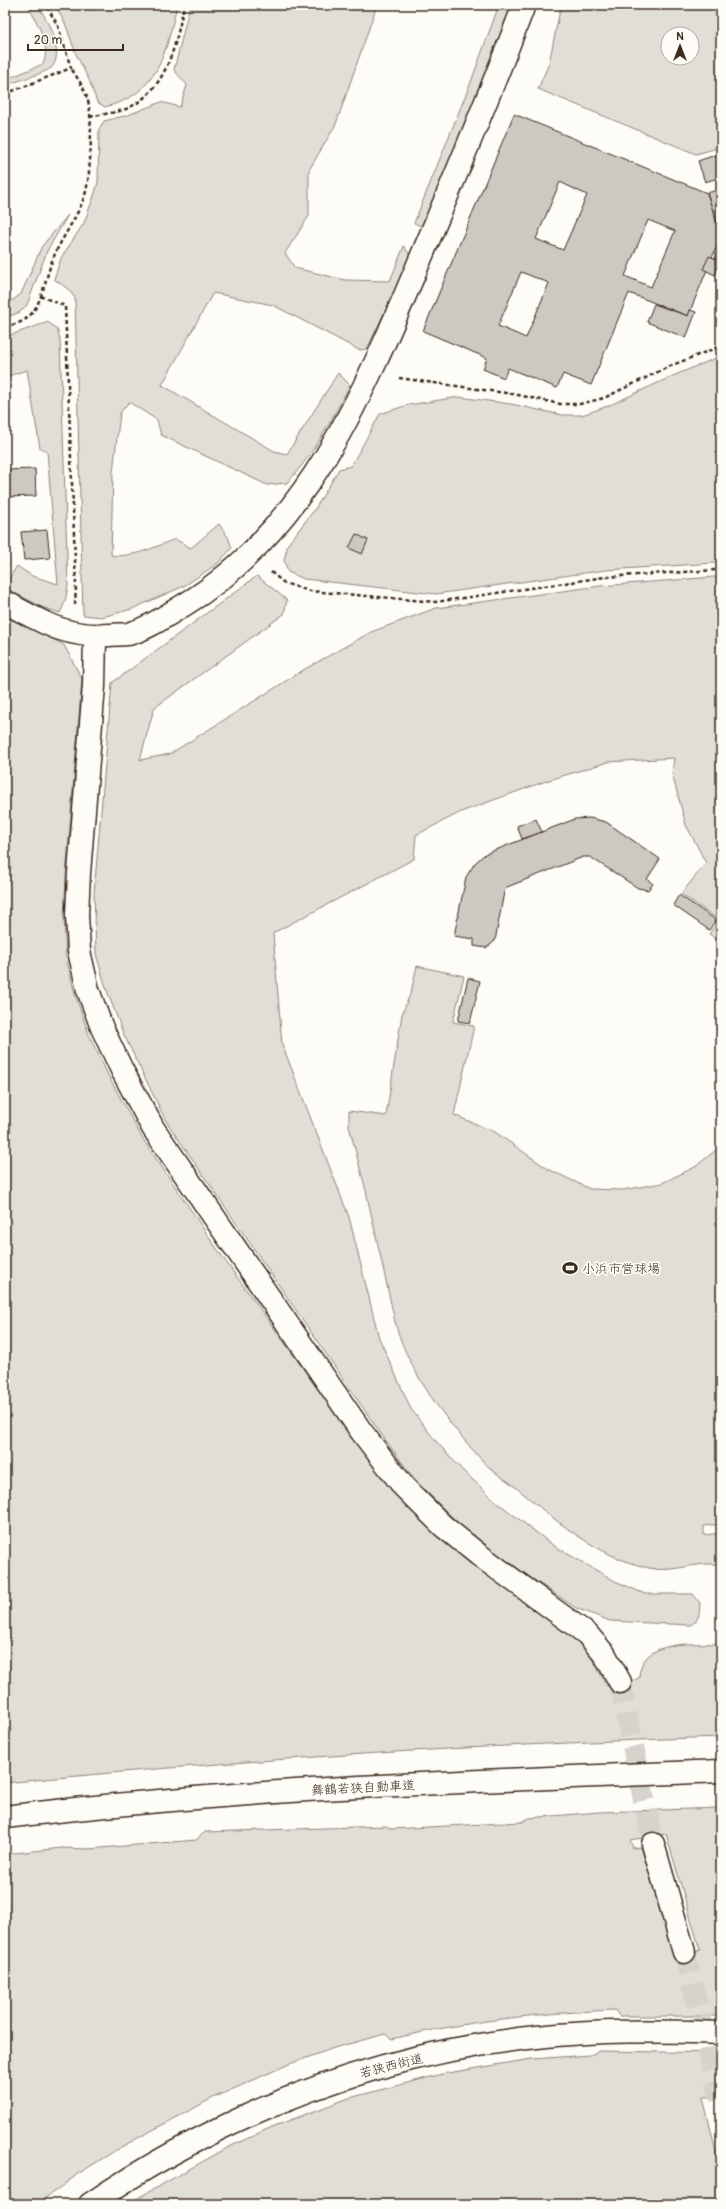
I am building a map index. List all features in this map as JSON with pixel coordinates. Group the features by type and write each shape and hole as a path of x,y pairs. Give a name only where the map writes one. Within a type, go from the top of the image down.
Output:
{"main road":[{"path":"5,602 45,624 72,634 95,636 128,634 158,620 209,590 250,555 295,503 337,436 371,375 491,93 524,5"},
{"path":"95,636 94,686 79,873 77,915 79,951 88,990 102,1028 122,1070 153,1128 361,1431 404,1487 443,1526 479,1555 597,1643 620,1682"},
{"name":"舞鶴若狭自動車道","path":"5,1817 210,1798 361,1787 721,1771"},
{"path":"653,1844 684,1952"},
{"name":"若狭西街道","path":"90,2204 120,2184 175,2152 259,2109 348,2076 399,2062 454,2049 538,2037 632,2031 721,2033"}],"path":[{"path":"5,327 27,319 35,309 54,254 76,218 88,181 90,117 88,101 82,86 71,68 58,26 46,5"},
{"path":"90,117 126,109 149,93 163,76 176,41 184,5"},
{"path":"5,94 71,68"},
{"path":"40,296 65,306 76,585 72,634"},
{"path":"371,375 498,392 560,404 580,404 604,398 670,366 721,346"},
{"path":"250,555 284,583 310,592 436,602 605,577 715,570 721,572"}],"shaded area":[{"path":"28,5 38,5 46,18 56,45 55,62 48,70 5,85 5,80 43,64 46,49 44,41 39,26"},
{"path":"55,5 177,5 164,54 149,81 137,92 123,101 105,107 97,102 89,80 76,54 65,23"},
{"path":"190,5 377,5 336,124 309,170 309,216 285,253 295,268 345,280 390,281 404,246 411,257 396,296 387,307 367,349 359,350 273,305 213,293 162,385 274,451 287,454 338,373 350,385 322,436 297,472 287,483 267,485 161,435 157,420 129,402 120,413 113,471 111,555 119,556 136,553 175,539 191,548 219,524 228,537 232,548 217,564 184,586 132,609 102,617 83,615 75,298 68,289 54,279 61,258 84,223 94,196 98,182 99,129 104,121 128,115 161,102 180,107 187,85 174,70"},
{"path":"499,5 511,5 480,88 423,227 414,223 471,82"},
{"path":"561,5 721,5 721,147 696,154 538,89 549,63"},
{"path":"68,215 47,251 27,305 20,312 5,318 5,306 21,294 42,246"},
{"path":"48,322 57,329 60,339 68,586 65,602 60,613 42,607 5,588 5,585 17,566 32,576 58,584 47,451 40,448 27,370 5,377 5,337"},
{"path":"721,356 721,564 715,563 606,570 436,594 304,579 288,572 284,560 288,544 315,509 339,469 351,466 380,414 408,405 459,397 511,404 562,415 582,415 608,406 675,375"},
{"path":"257,576 287,600 284,614 154,708 140,760 170,754 305,669 371,632 436,608 600,586 714,577 721,579 721,942 709,934 719,920 681,894 706,863 686,825 672,774 674,758 608,762 546,781 461,812 416,835 414,859 273,933 282,1044 349,1217 379,1338 411,1409 435,1440 462,1470 498,1503 554,1546 615,1581 645,1594 693,1594 700,1603 697,1619 690,1625 610,1621 576,1608 512,1565 462,1527 414,1479 379,1431 166,1121 123,1033 106,988 96,954 94,893 112,683"},
{"path":"8,619 26,625 64,645 82,679 66,875 64,918 66,957 75,994 89,1035 110,1079 141,1136 224,1259 354,1439 588,1651 607,1686 625,1684 639,1678 642,1665 648,1656 658,1650 683,1644 721,1644 721,1737 542,1744 363,1754 94,1774 5,1783 5,622"},
{"name":"小浜市営球場","path":"417,966 464,976 453,1022 474,1026 454,1115 495,1132 548,1169 590,1189 623,1190 662,1183 695,1167 721,1146 721,1524 704,1526 704,1535 721,1533 721,1565 703,1564 667,1569 649,1568 611,1555 576,1535 491,1469 442,1413 420,1380 396,1326 366,1191 349,1126 349,1111 386,1116 402,1014 411,992"},
{"path":"721,1808 721,2016 619,2016 615,2010 587,2011 503,2019 447,2027 392,2039 385,2034 334,2048 287,2065 213,2098 121,2147 81,2172 37,2204 5,2204 5,1854 62,1848 89,1849 196,1840 205,1832 386,1826 391,1829 522,1822 529,1818 599,1812","holes":["666,1834 700,1950 674,1957 641,1847 633,1848 630,1840"]},
{"path":"599,2051 721,2053 721,2097 703,2097 721,2173 721,2204 127,2204 227,2148 272,2127 349,2098 442,2074 531,2059 590,2055"}],"building":[{"path":"514,114 707,193 721,234 721,246 716,248 688,316 629,293 591,385 563,374 557,388 508,368 504,378 483,369 487,358 423,331","holes":["560,182 587,195 563,250 536,239","648,220 675,231 651,287 625,276","521,272 549,283 526,338 498,326"]},
{"path":"721,153 721,177 705,182 698,161"},
{"path":"721,189 721,234 707,193"},
{"path":"709,256 721,261 715,275 703,269"},
{"path":"654,304 688,316 690,310 696,312 686,338 647,322"},
{"path":"35,469 36,496 6,497 5,519 5,470"},
{"path":"47,530 50,558 24,560 21,532"},
{"path":"356,534 368,540 362,554 349,548"},
{"path":"590,818 606,822 660,859 647,879 653,884 648,890 638,888 590,857 583,857 507,887 504,892 495,941 486,948 474,946 474,939 454,936 466,877 475,863 485,854 575,819"},
{"path":"536,819 542,832 522,839 517,826"},
{"path":"679,895 716,920 709,930 673,905"},
{"path":"468,978 480,981 470,1023 458,1021"}],"tunnel":[{"path":"620,1682 653,1844"},
{"path":"684,1952 721,2099"}],"place":[{"name":"小浜市営球場","path":"570,1268"}]}
